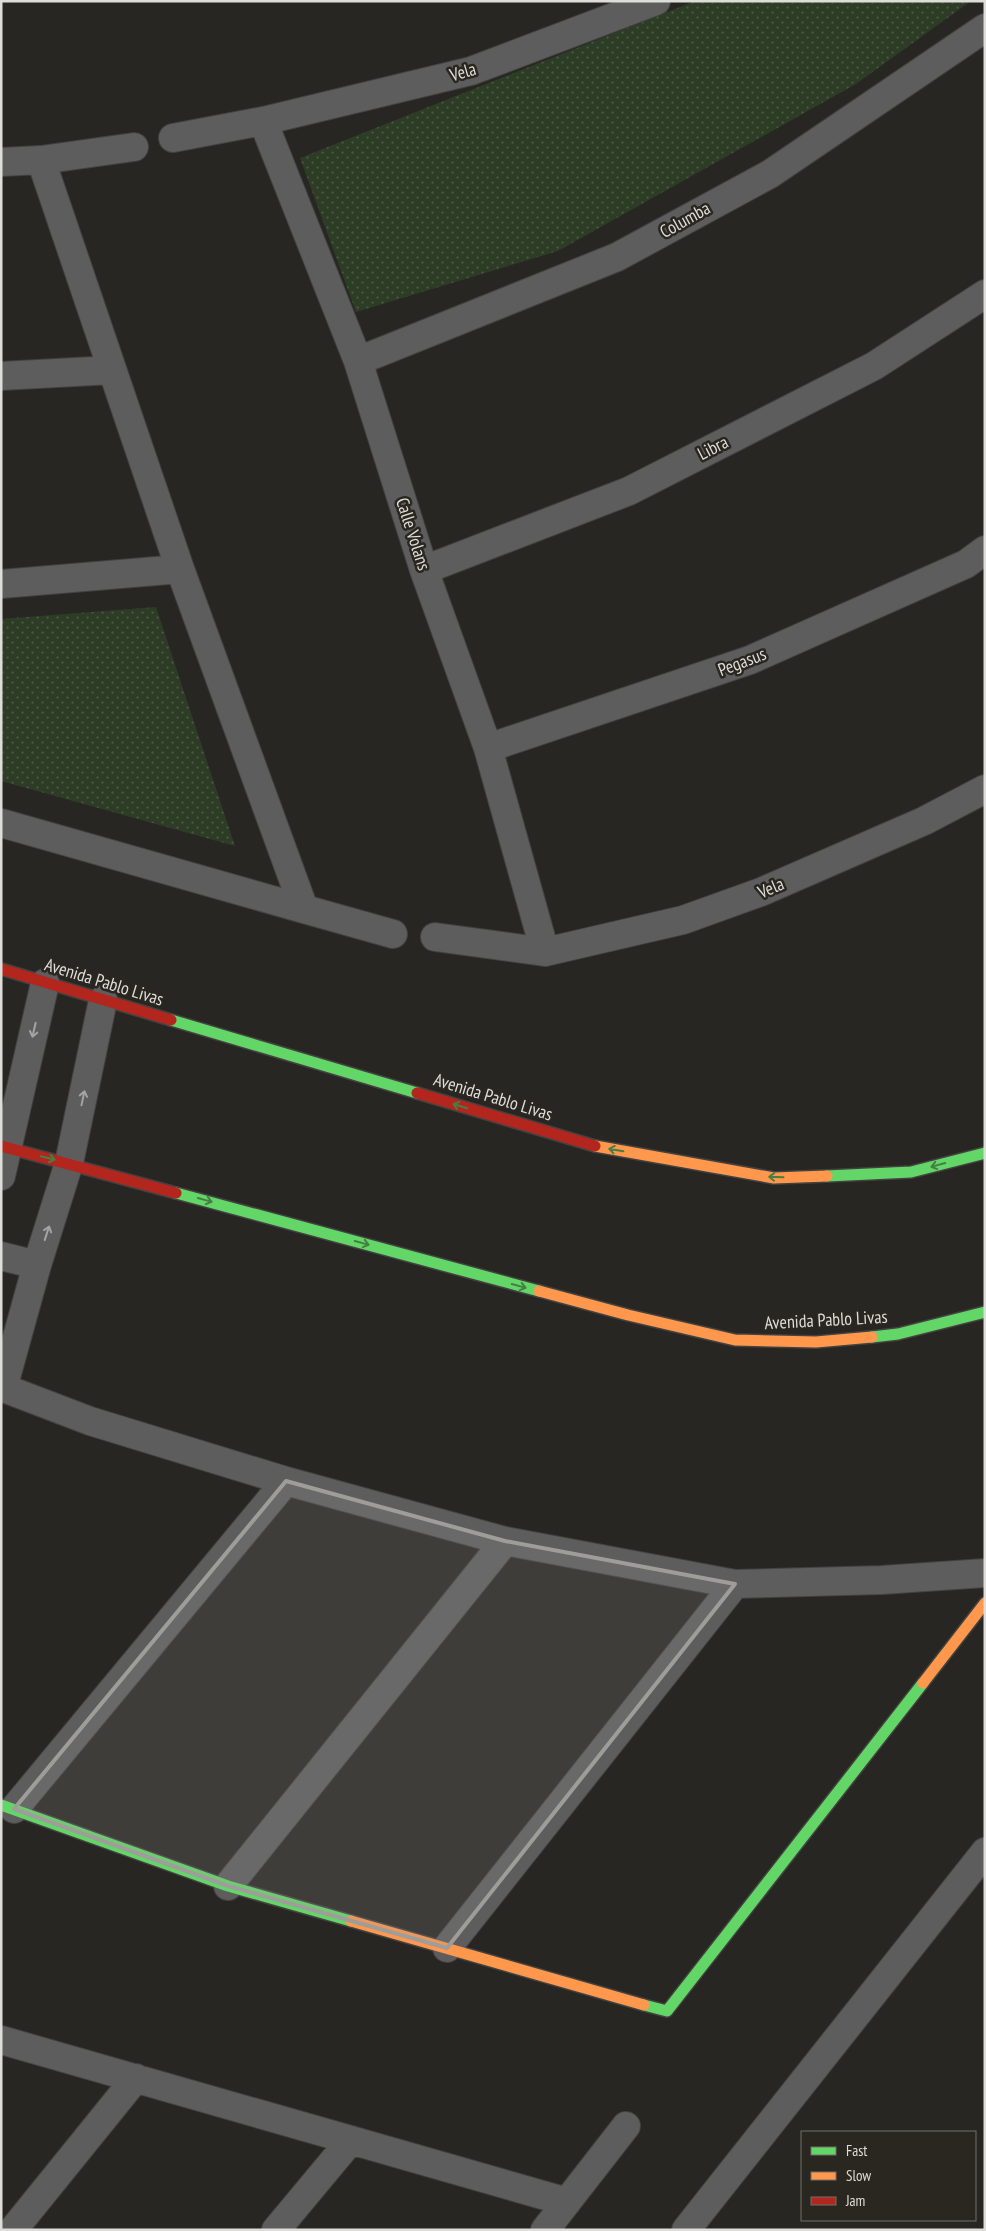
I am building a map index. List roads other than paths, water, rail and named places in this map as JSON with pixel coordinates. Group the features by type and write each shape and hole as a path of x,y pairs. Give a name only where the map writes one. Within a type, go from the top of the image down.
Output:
{"street":[{"name":"Vela","path":"173,138 262,121 471,71 656,1"},
{"name":"Columba","path":"358,361 617,257 770,174 985,28"},
{"name":"Calle Volans","path":"262,121 358,361 424,570 488,748 545,952"},
{"path":"1,162 40,160 134,147"},
{"path":"40,160 180,569 304,909"},
{"name":"Libra","path":"424,570 629,491 874,366 985,294"},
{"path":"1,376 112,370"},
{"name":"Pegasus","path":"488,748 750,660 966,564 985,550"},
{"path":"1,584 180,569"},
{"name":"Vela","path":"545,952 683,920 761,892 924,821 985,789"},
{"path":"1,823 393,934"},
{"path":"435,937 545,952"},
{"name":"Avenida Pablo Livas","path":"1,970 595,1146 774,1178 911,1172 985,1153"},
{"path":"1,1176 4,1146 45,983"},
{"path":"103,1000 69,1163 37,1265 2,1388 90,1421 286,1482 505,1540 735,1584 882,1580 985,1573"},
{"name":"Avenida Pablo Livas","path":"4,1146 486,1278 628,1315 735,1340 816,1342 898,1334 985,1312"},
{"path":"1,1256 37,1265"},
{"path":"286,1482 7,1807 228,1886 667,2010 985,1603"},
{"path":"228,1886 505,1540"},
{"path":"447,1948 735,1584"},
{"path":"686,2230 985,1852"},
{"path":"1,2040 567,2202"},
{"path":"13,2230 136,2078"},
{"path":"545,2230 626,2126"},
{"path":"276,2230 351,2140"}]}
